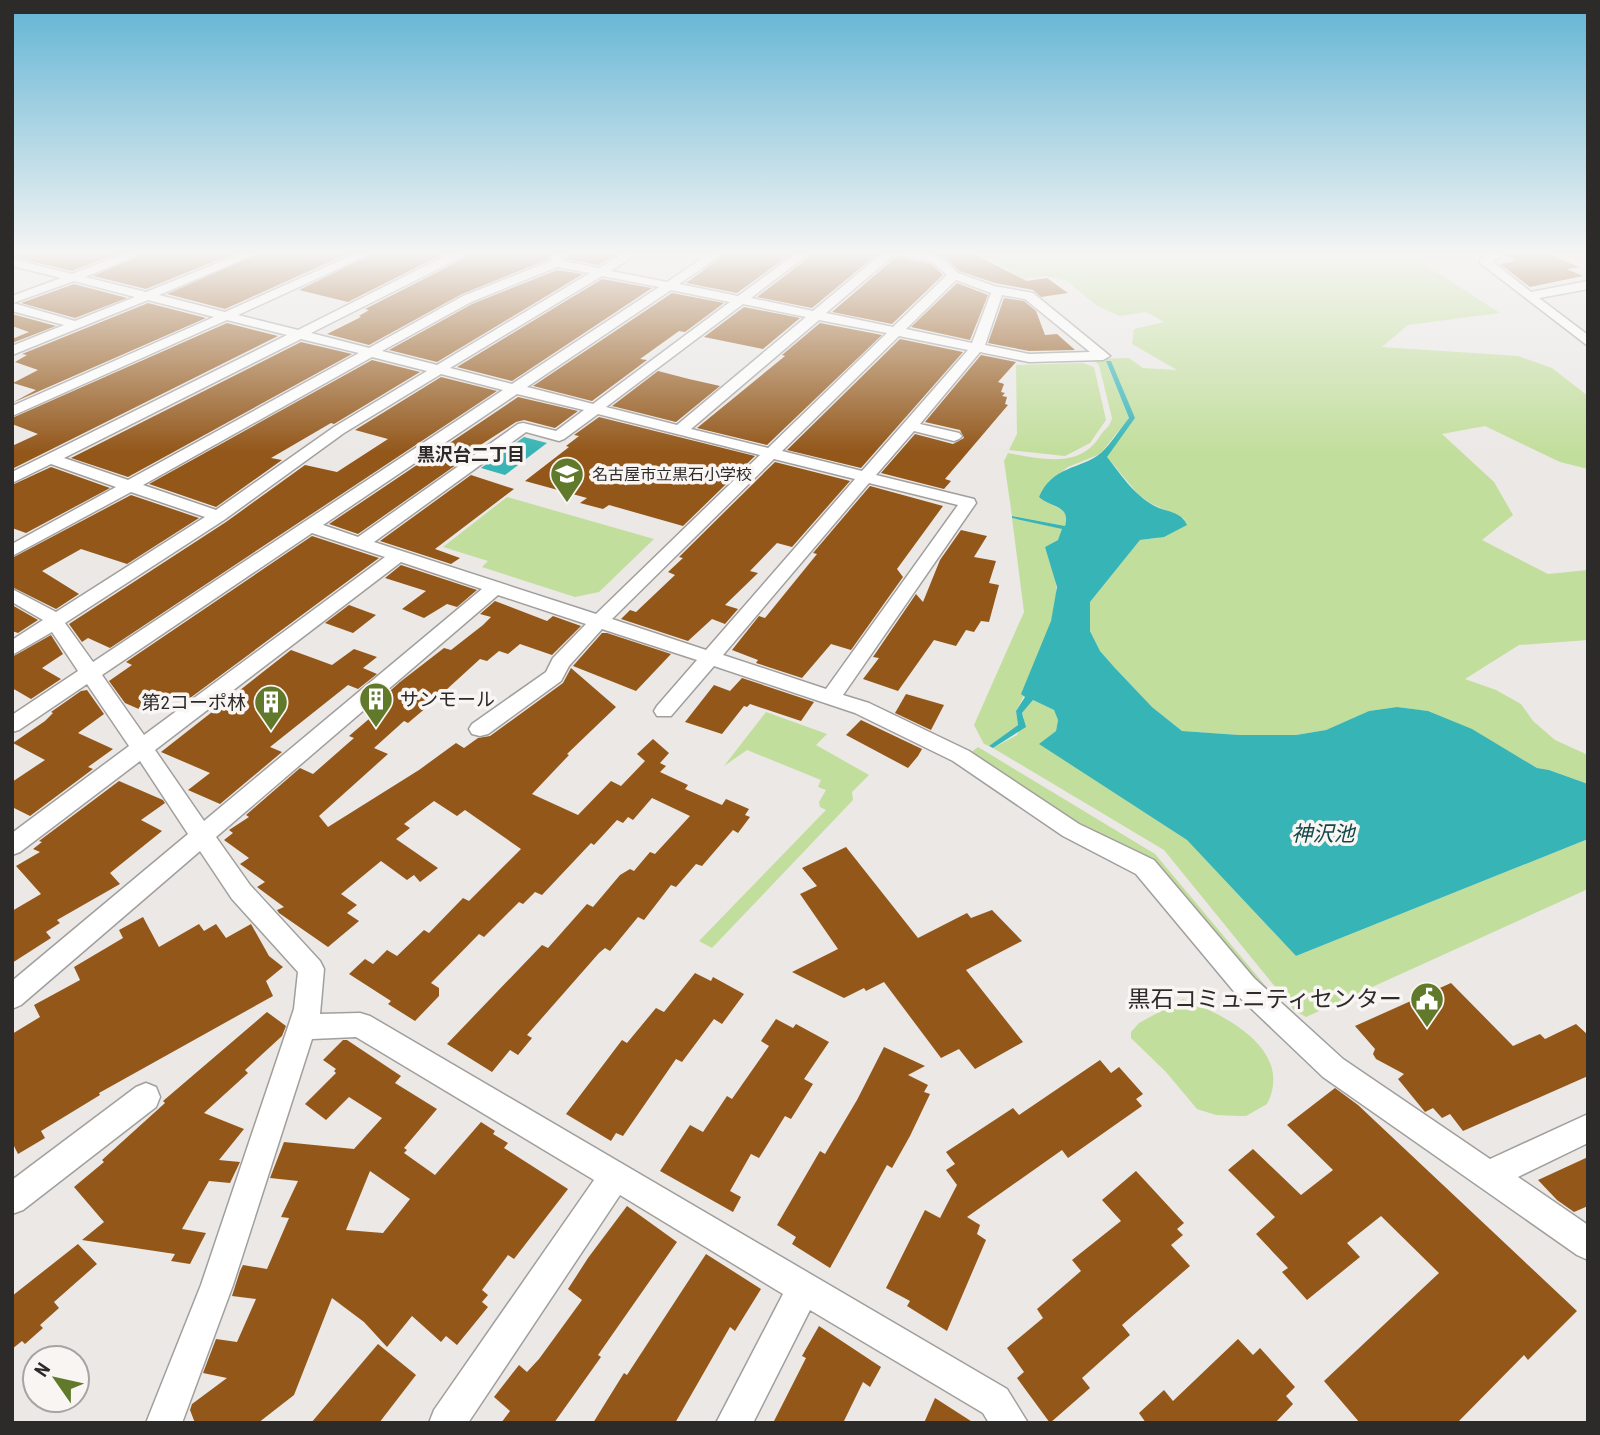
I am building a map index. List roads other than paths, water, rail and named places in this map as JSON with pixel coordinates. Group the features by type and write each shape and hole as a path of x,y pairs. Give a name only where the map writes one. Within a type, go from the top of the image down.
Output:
{"street":[{"path":"52,318 77,325"},
{"path":"12,351 94,318"},
{"path":"12,412 223,318"},
{"path":"235,318 968,503 831,697"},
{"path":"12,478 332,318"},
{"path":"12,551 432,318"},
{"path":"12,649 218,516 339,430 525,318"},
{"path":"12,725 621,318"},
{"path":"362,542 523,427 559,436 716,318"},
{"path":"680,430 812,318"},
{"path":"829,318 1036,359 1103,356 1056,318"},
{"path":"480,729 554,676 560,663 600,621 909,318"},
{"path":"664,710 977,348 988,318"},
{"path":"1558,318 1586,339"},
{"path":"911,426 954,436"},
{"path":"51,459 218,516"},
{"path":"309,526 831,697 862,708 961,757 1071,830 1145,867 1245,986 1333,1068 1588,1244"},
{"path":"12,846 399,555"},
{"path":"12,997 496,587"},
{"path":"12,594 48,614 55,622 241,892 312,969 308,1009 218,1285 164,1423"},
{"path":"301,1027 360,1025 995,1401 1010,1423"},
{"path":"12,1199 146,1097"},
{"path":"1487,1176 1588,1128"},
{"path":"447,1423 614,1177"},
{"path":"734,1423 804,1288"}],"water":[{"name":"神沢池","path":"1106,361 1111,361 1135,418 1107,457 1143,498 1159,508 1179,515 1187,525 1164,537 1140,540 1090,602 1090,631 1100,651 1152,707 1182,731 1239,735 1296,735 1326,730 1369,711 1397,707 1428,711 1472,729 1537,768 1588,784 1588,839 1296,956 1187,840 1039,744 1056,731 1058,720 1054,710 1033,700 1022,713 1026,727 993,748 989,746 1018,725 1016,711 1025,697 1021,694 1051,621 1057,587 1045,547 1058,540 1062,529 1012,516 1065,526 1063,510 1039,497 1059,473 1101,453 1129,418"},
{"path":"524,437 547,443 505,475 481,468"}],"place":[{"name":"名古屋市立黒石小学校","path":"567,504"},
{"name":"サンモール","path":"376,729"},
{"name":"第2コーポ林","path":"271,732"},
{"name":"黒石コミュニティセンター","path":"1427,1029"}],"district":[{"name":"黒沢台二丁目","path":"471,455"}]}
